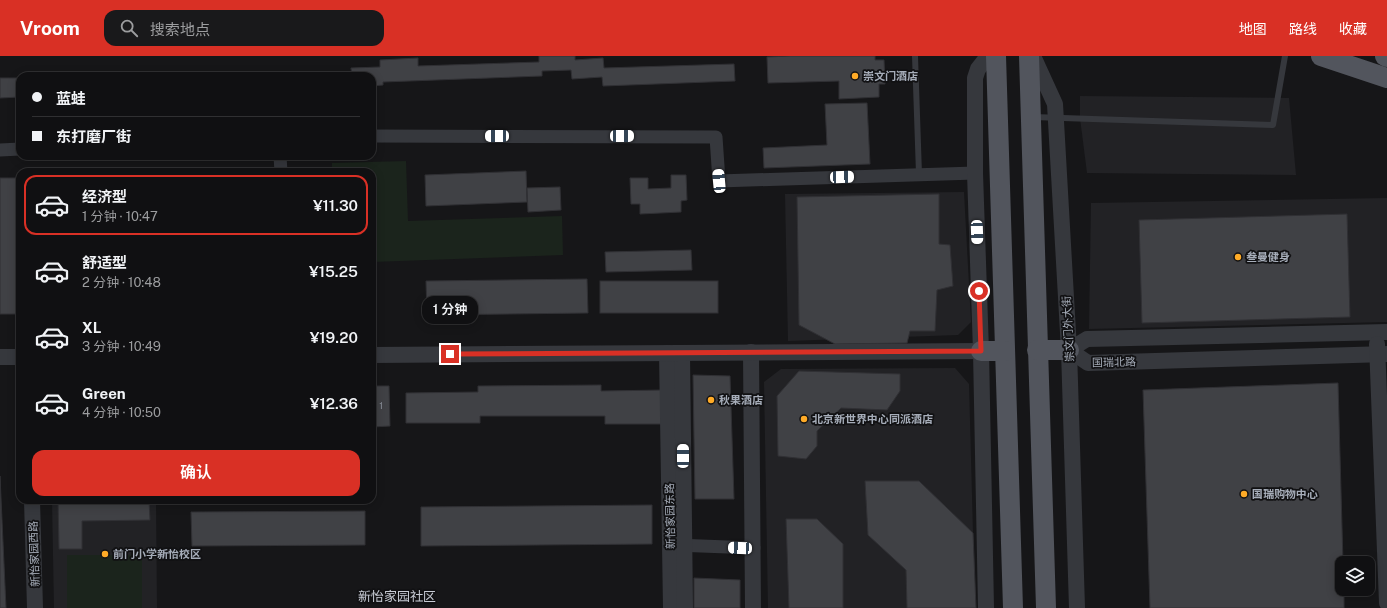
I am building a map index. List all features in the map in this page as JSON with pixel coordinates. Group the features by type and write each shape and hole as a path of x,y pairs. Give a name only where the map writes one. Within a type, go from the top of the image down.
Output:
{"main road":[{"path":"996,56 1013,608"},
{"path":"1029,56 1046,608"},
{"path":"1321,56 1387,78"},
{"path":"1037,350 1069,350"},
{"path":"981,351 1005,351"}],"street":[{"path":"986,608 981,351 975,173 975,78 978,69 988,56"},
{"name":"崇文门外大街","path":"1033,56 1052,95 1056,117 1069,350 1077,608"},
{"path":"376,136 716,136 719,181 975,173"},
{"path":"0,150 16,149"},
{"path":"1069,350 1087,339 1382,332 1387,603"},
{"name":"国瑞北路","path":"1069,350 1088,363 1382,354"},
{"path":"376,355 981,351"},
{"path":"751,352 754,548 753,608"},
{"name":"新怡家园东路","path":"675,353 677,545 684,608"},
{"path":"0,357 16,357"},
{"name":"新怡家园西路","path":"32,504 35,608"},
{"path":"677,545 754,548"},
{"name":"新怡家园东路","path":"671,608 677,545"}],"lane":[{"path":"915,56 919,174"},
{"path":"1030,117 1273,125 1285,56"}],"shaded area":[{"path":"1080,96 1289,98 1296,175 1087,173 1080,118"},
{"path":"406,161 408,221 562,216 563,255 376,262 376,168 332,168 332,163"},
{"path":"964,192 971,322 958,335 788,341 785,194"},
{"path":"1387,198 1387,322 1089,329 1091,203"},
{"path":"955,368 969,384 975,608 768,608 764,382 781,369"},
{"name":"前门小学新怡校区","path":"52,504 156,504 157,608 54,608"},
{"path":"67,555 142,555 142,608 67,608"}],"building":[{"path":"539,56 575,56 575,60 603,58 604,68 734,64 735,81 603,86 602,77 572,79 571,70 542,71 542,76 383,82 383,85 376,86 376,72 352,72 351,68 380,67 380,60 418,58 418,66 539,62"},
{"path":"875,56 875,60 884,60 885,84 879,84 879,97 839,99 839,81 768,83 767,57"},
{"path":"0,78 16,78 16,97 0,98"},
{"path":"867,103 870,164 764,168 763,148 827,145 825,104"},
{"path":"526,171 527,202 426,206 425,175"},
{"path":"671,175 686,175 687,200 681,201 681,212 640,214 640,204 631,204 630,178 648,178 648,189 671,188"},
{"path":"0,178 16,178 16,314 0,314"},
{"path":"560,187 561,210 528,212 527,188"},
{"path":"939,194 939,244 950,245 953,286 937,290 935,331 910,331 907,343 835,344 799,325 797,197"},
{"path":"1347,214 1350,317 1142,323 1139,220"},
{"path":"691,250 692,270 606,272 605,252"},
{"path":"587,279 588,313 427,315 426,281"},
{"path":"600,281 718,281 718,313 600,313"},
{"name":"北京新世界中心同派酒店","path":"799,371 900,374 900,391 887,410 841,408 817,431 817,446 806,459 778,456 777,396"},
{"path":"693,375 730,376 734,499 695,499"},
{"name":"国瑞购物中心","path":"1338,383 1343,556 1335,556 1335,596 1344,596 1344,608 1150,608 1143,390"},
{"path":"601,385 601,391 664,390 664,424 605,424 605,416 480,416 480,423 406,423 406,393 478,392 478,386"},
{"path":"376,386 389,386 390,426 376,427"},
{"path":"0,476 6,608 0,608"},
{"path":"865,481 919,481 973,533 976,608 907,608 906,570 868,535"},
{"path":"58,504 149,504 150,520 82,521 82,549 59,549"},
{"path":"652,505 652,544 421,546 421,507"},
{"path":"365,511 365,545 192,546 191,512"},
{"path":"786,519 817,519 843,544 843,608 789,608"},
{"path":"694,578 740,580 740,608 694,608"}],"place":[{"name":"崇文门酒店","path":"855,76"},
{"name":"叁曼健身","path":"1238,257"},
{"name":"秋果酒店","path":"711,400"},
{"name":"北京新世界中心同派酒店","path":"804,419"},
{"name":"国瑞购物中心","path":"1244,494"},
{"name":"前门小学新怡校区","path":"105,554"}],"district":[{"name":"新怡家园社区","path":"397,596"}],"route":[{"path":"450,354 981,351 979,291"}]}
